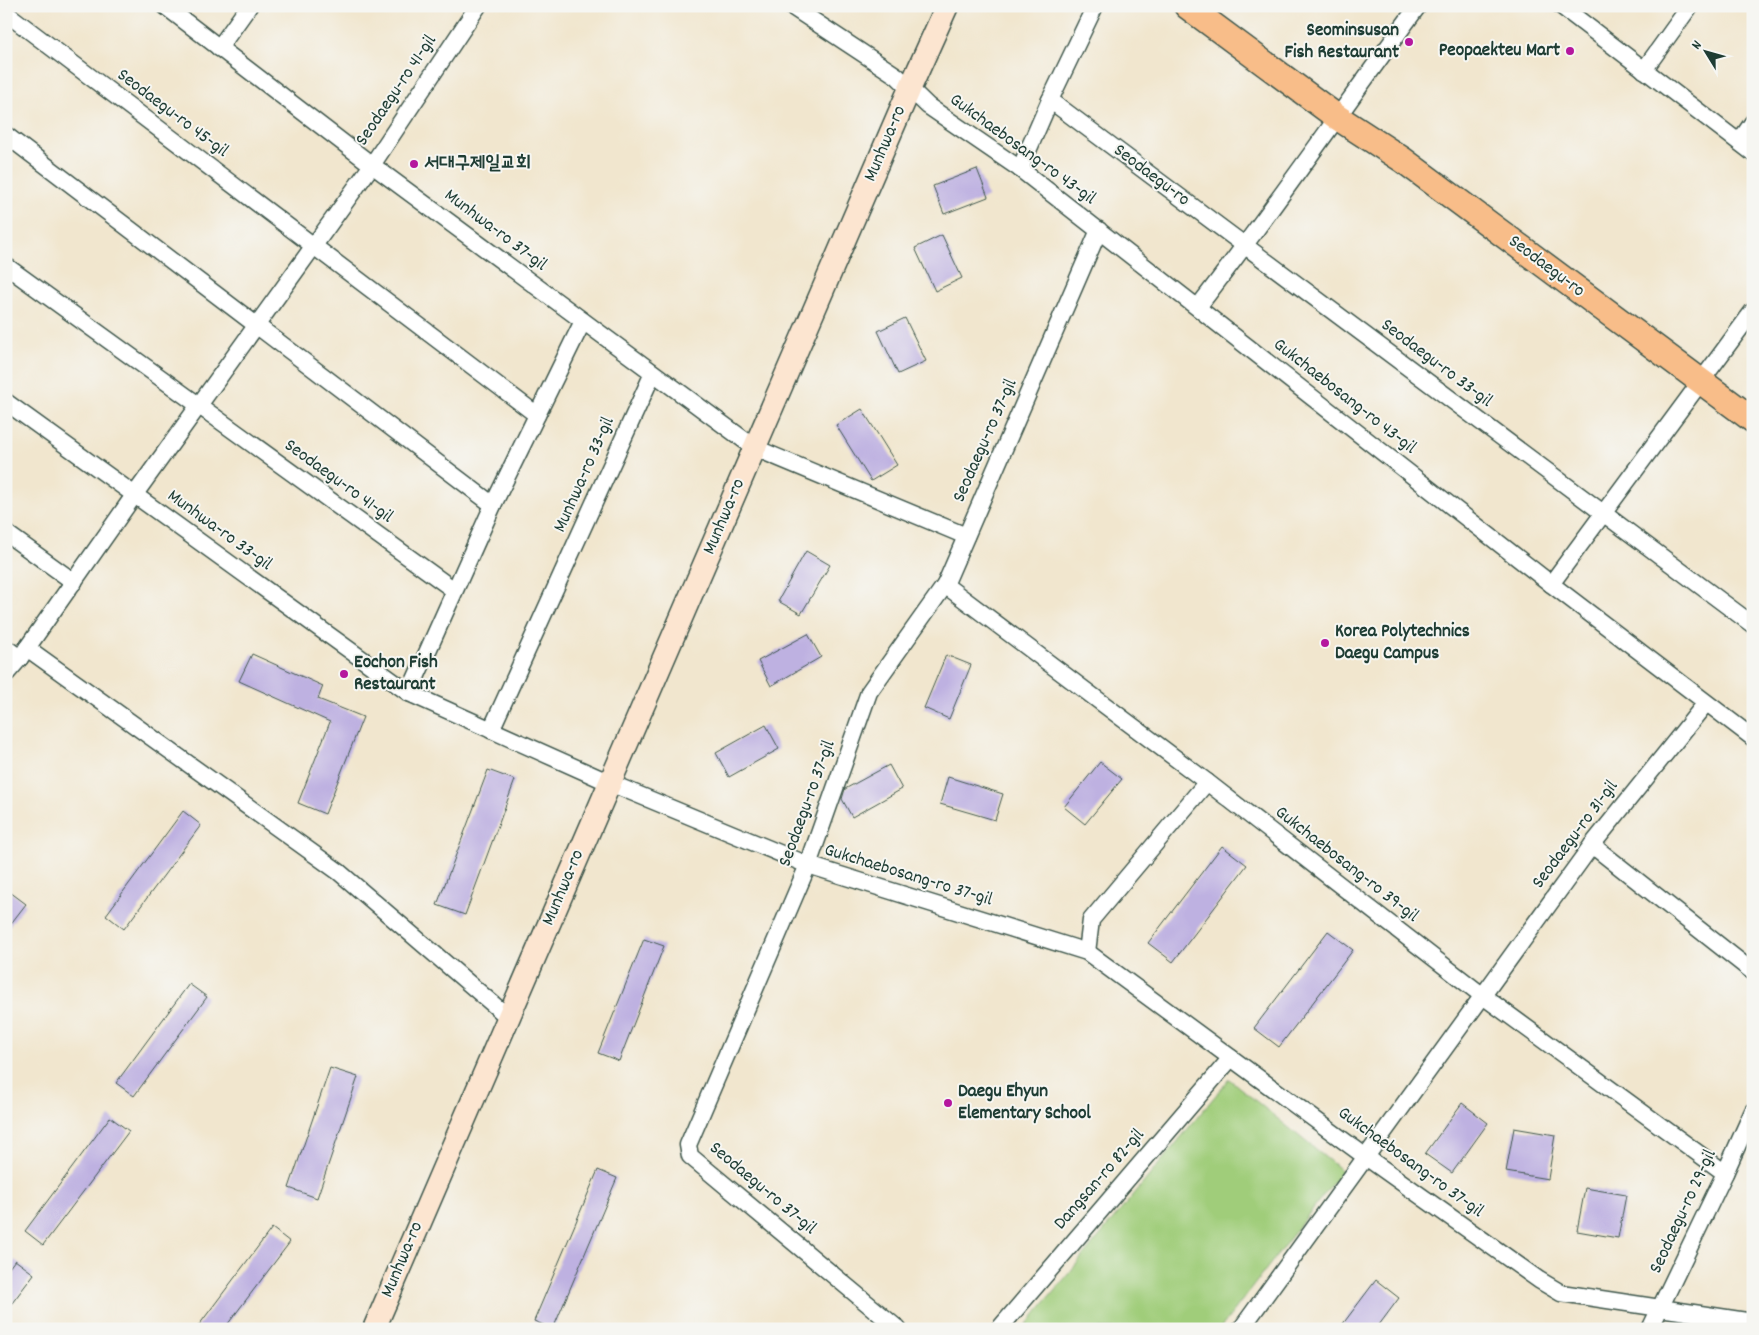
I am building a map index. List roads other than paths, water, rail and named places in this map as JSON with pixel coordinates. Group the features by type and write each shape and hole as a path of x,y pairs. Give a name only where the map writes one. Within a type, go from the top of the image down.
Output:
{"main road":[{"name":"Munhwa-ro","path":"374,1329 947,6"},
{"name":"Seodaegu-ro","path":"1187,6 1337,117 1403,160 1753,420"}],"street":[{"name":"Munhwa-ro 37-gil","path":"165,6 372,165 755,448"},
{"path":"219,48 249,6"},
{"name":"Seodaegu-ro 41-gil","path":"6,674 24,652 135,494 372,165 478,6"},
{"name":"Gukchaebosang-ro 43-gil","path":"791,6 897,76 928,106 1020,170 1100,230 1551,584 1753,738"},
{"path":"1020,170 1050,100 1095,6"},
{"path":"1198,307 1245,246 1418,6"},
{"path":"1561,6 1753,153"},
{"path":"1644,70 1690,6"},
{"name":"Seodaegu-ro 45-gil","path":"6,13 313,247"},
{"name":"Seodaegu-ro","path":"1050,100 1245,246"},
{"path":"1739,142 1753,122"},
{"path":"6,135 493,504"},
{"name":"Seodaegu-ro 37-gil","path":"898,1329 690,1156 688,1145 808,865 869,692 945,585 1100,230"},
{"name":"Seodaegu-ro 33-gil","path":"1245,246 1753,625"},
{"path":"313,247 536,415"},
{"path":"6,266 199,406"},
{"path":"1551,584 1753,311"},
{"path":"409,693 493,504 583,321"},
{"name":"Munhwa-ro 33-gil","path":"490,730 653,373"},
{"name":"Munhwa-ro 33-gil","path":"6,402 409,693 610,783"},
{"name":"Seodaegu-ro 41-gil","path":"199,406 454,590"},
{"path":"755,448 966,536"},
{"path":"6,533 74,582"},
{"name":"Gukchaebosang-ro 39-gil","path":"945,585 1207,782 1483,996 1725,1173"},
{"path":"6,648 24,652 339,872 508,1017"},
{"name":"Seodaegu-ro 31-gil","path":"1241,1329 1592,844 1706,703"},
{"path":"1086,952 1091,920 1207,782"},
{"name":"Gukchaebosang-ro 37-gil","path":"610,783 808,865 1086,952 1366,1157 1539,1280 1561,1292 1749,1320"},
{"path":"1592,844 1753,972"},
{"name":"Dangsan-ro 82-gil","path":"999,1329 1231,1058"},
{"name":"Seodaegu-ro 29-gil","path":"1650,1329 1753,1111"}],"place":[{"name":"Seominsusan Fish Restaurant","path":"1409,42"},
{"name":"Peopaekteu Mart","path":"1570,51"},
{"name":"서대구제일교회","path":"414,164"},
{"name":"Korea Polytechnics Daegu Campus","path":"1325,643"},
{"name":"Eochon Fish Restaurant","path":"344,674"},
{"name":"Daegu Ehyun Elementary School","path":"948,1103"}]}
